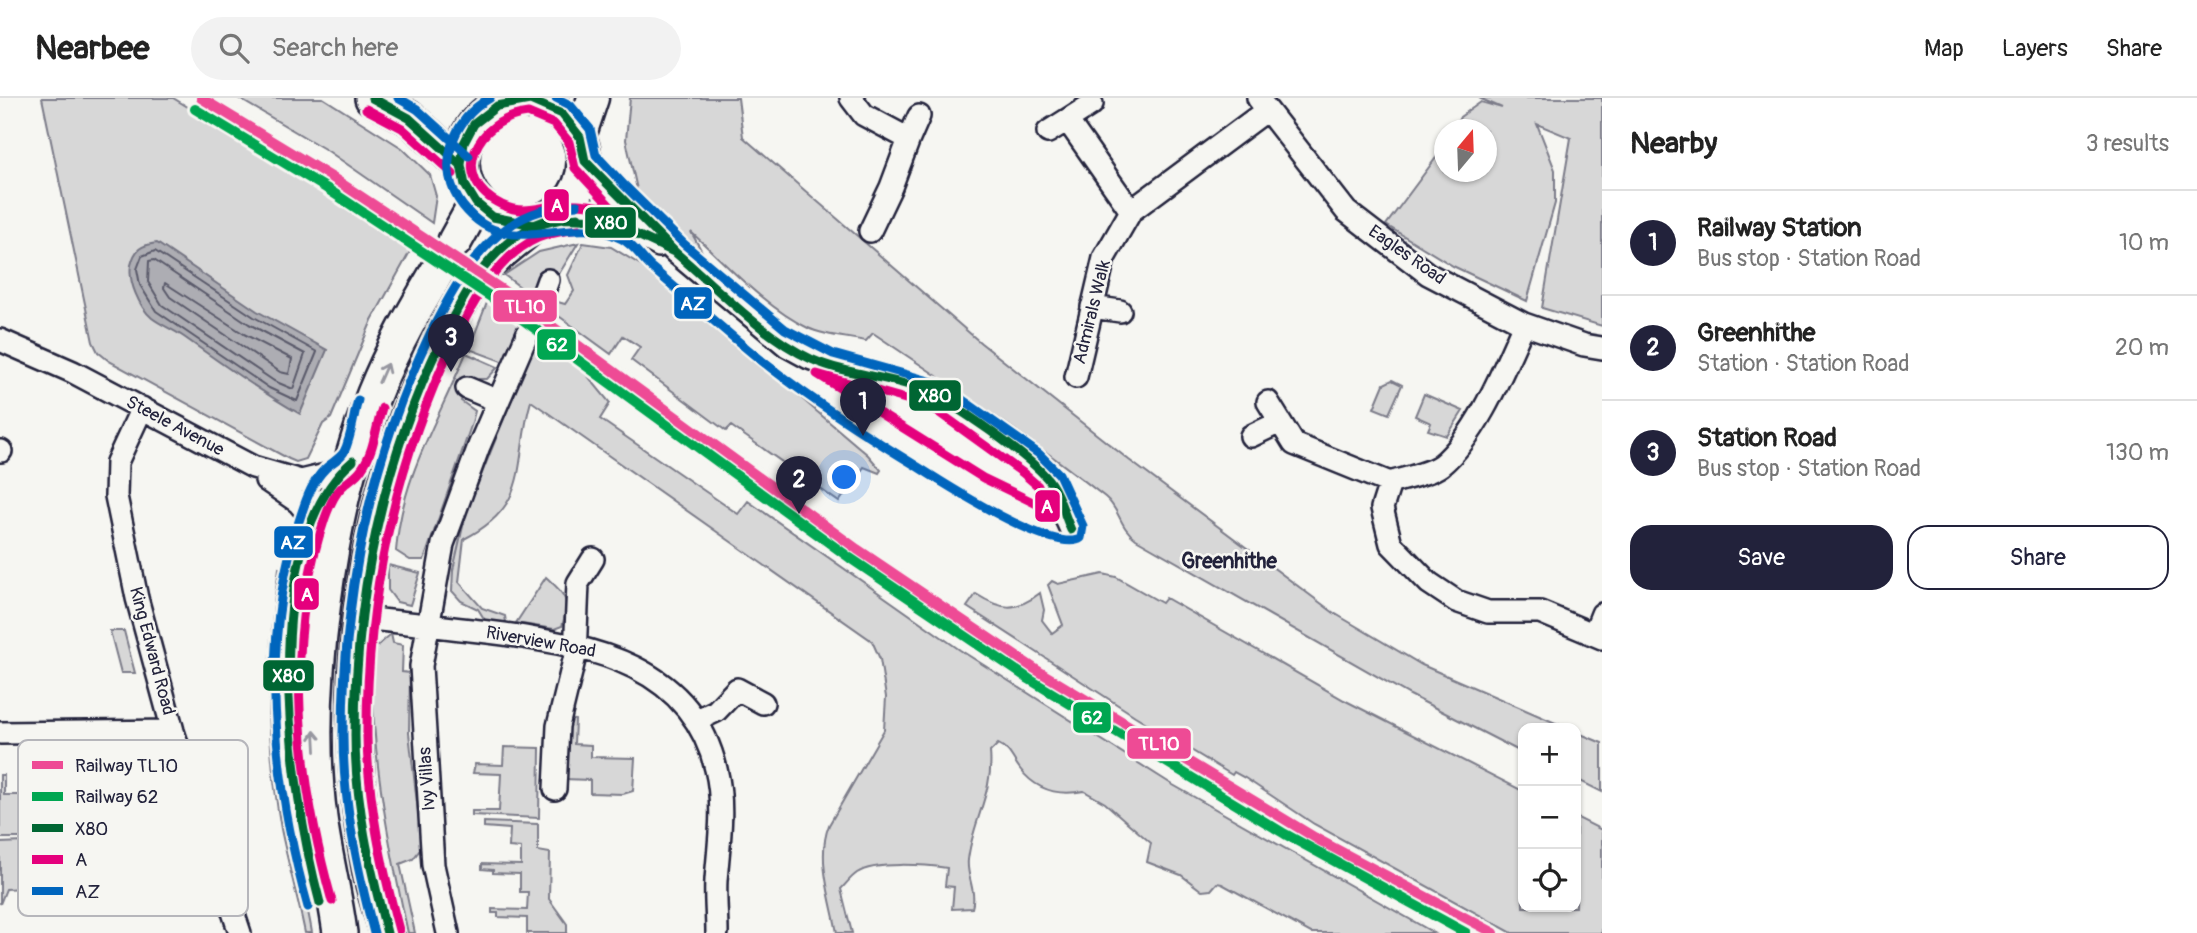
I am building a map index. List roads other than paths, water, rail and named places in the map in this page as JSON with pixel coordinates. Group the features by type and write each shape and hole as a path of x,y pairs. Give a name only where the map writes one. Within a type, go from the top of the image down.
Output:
{"main road":[{"path":"372,98 409,118 461,165"},
{"path":"387,933 369,867 359,800 355,737 361,618 377,521 400,438 427,368 478,275 575,197 583,178 582,149 593,98"},
{"path":"543,221 493,217 476,203 465,185 461,165 464,143 474,124 486,102 531,99 562,114 582,149"},
{"path":"340,933 319,817 314,731 326,591 334,545 353,461 373,395 391,354 476,203"}],"street":[{"path":"851,98 864,115 909,139"},
{"path":"1048,132 1092,104"},
{"name":"Admirals Walk","path":"1076,377 1104,258 1131,211 1263,104"},
{"name":"Eagles Road","path":"1263,104 1346,211 1428,274 1524,324 1584,345 1602,348"},
{"path":"870,231 919,116"},
{"path":"1067,120 1131,211"},
{"path":"582,149 676,253 797,352 847,372 928,391 1031,463 1048,479 1071,530"},
{"path":"543,221 605,220 676,253"},
{"path":"540,302 548,280"},
{"path":"1092,307 1120,312"},
{"path":"1268,402 1294,444 1390,483 1440,466 1468,432 1494,388 1524,324"},
{"name":"Ivy Villas","path":"449,933 433,865 419,684 426,624 443,544 498,401 530,328"},
{"name":"Steele Avenue","path":"0,340 52,361 253,467 301,481 326,475 353,461"},
{"path":"467,388 498,401"},
{"name":"King Edward Road","path":"142,408 117,462 114,489 137,598 176,740"},
{"path":"1251,436 1280,422"},
{"path":"253,467 261,478 299,502 334,545"},
{"path":"1390,483 1382,508 1391,544 1429,583 1456,601 1488,612 1540,612 1598,636 1602,614"},
{"path":"555,789 558,726 574,661 578,580 593,559"},
{"name":"Riverview Road","path":"361,618 574,644 615,657 640,669 673,694 697,720 716,768 721,811 716,884 717,933"},
{"path":"697,720 716,711 737,688 763,703"},
{"path":"0,733 173,731"},
{"name":"King Edward Road","path":"234,916 240,933"}],"water":[{"path":"157,243 257,311 327,350 300,414 147,313 133,286 131,265 134,255 140,249"}],"tunnel":[{"path":"530,328 540,302"}],"rail line":[{"name":"TL10","path":"201,98 333,178 504,291 857,549 1035,669 1319,840 1494,933"},
{"name":"62","path":"195,109 326,188 497,301 850,558 1029,679 1285,834 1466,933"}],"place":[{"name":"Station Road","path":"451,372"},
{"name":"Railway Station","path":"863,436"},
{"name":"Greenhithe","path":"799,514"}],"district":[{"name":"Greenhithe","path":"1229,561"}]}
